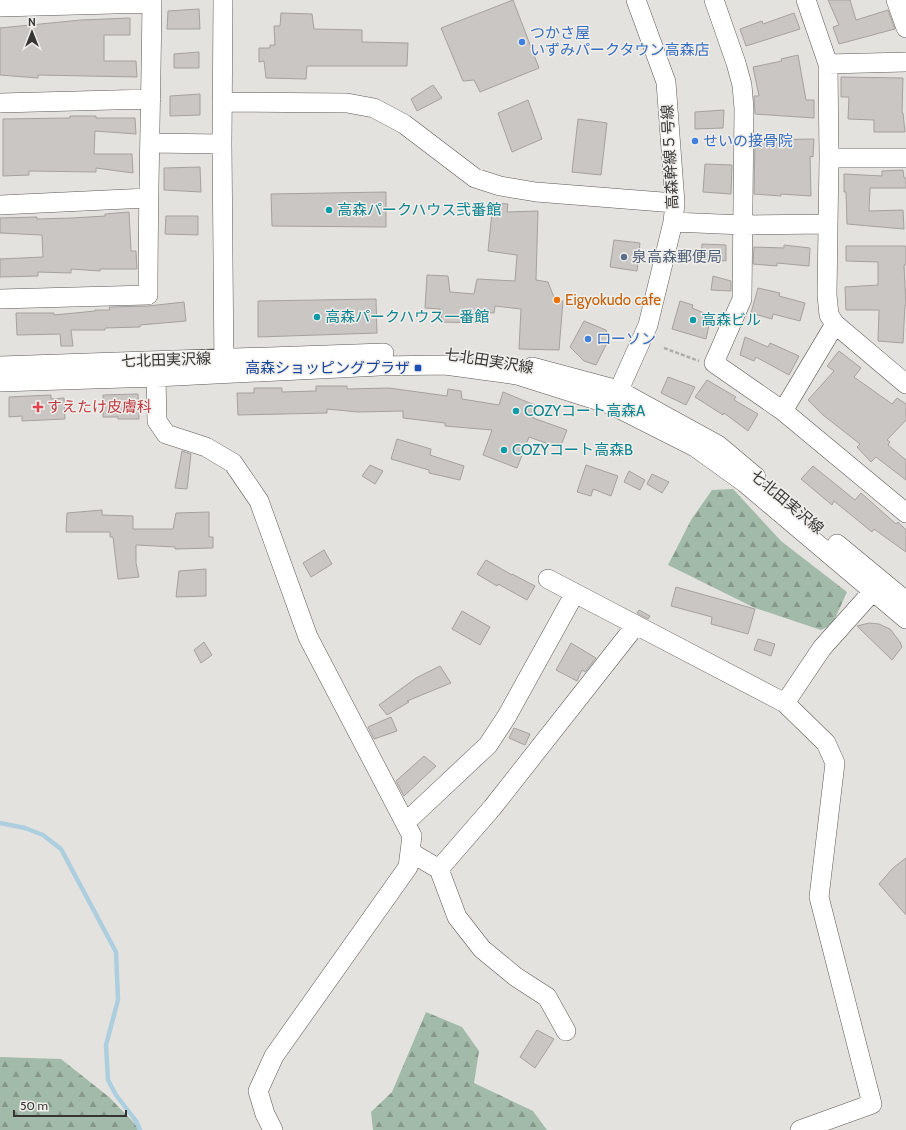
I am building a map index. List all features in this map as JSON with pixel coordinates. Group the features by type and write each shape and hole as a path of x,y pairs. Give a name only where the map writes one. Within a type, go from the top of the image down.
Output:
{"street":[{"path":"0,382 156,377 224,366 222,144 223,0"},
{"name":"高森幹線５号線","path":"615,397 648,325 675,203 666,82 636,0"},
{"path":"714,0 736,63 742,85 744,109 742,299 714,363 783,411 906,513"},
{"path":"806,0 828,64 829,158 827,295 829,315 835,324 906,384"},
{"path":"896,0 906,28"},
{"path":"0,7 152,2 148,198 148,295 0,299"},
{"path":"828,64 906,62"},
{"path":"0,103 151,99"},
{"path":"222,102 347,103 374,108 404,124 475,178 500,186 536,192 675,203"},
{"path":"150,143 222,144"},
{"path":"829,158 906,158"},
{"path":"0,205 148,198"},
{"path":"672,222 743,225 828,224"},
{"path":"783,411 835,324"},
{"name":"七北田実沢線","path":"0,366 224,366 378,353 443,354 520,364 615,397 718,445 906,601"},
{"path":"156,377 157,421 166,434 206,448 234,463 259,501 308,636 412,836 408,867 274,1056 258,1091 265,1114 273,1130"},
{"path":"615,397 695,448 745,483 906,619"},
{"path":"548,579 785,704 826,743 835,763 820,897 872,1104 800,1130"},
{"path":"785,704 822,648 873,591"},
{"path":"405,823 488,745 507,716 575,593"},
{"path":"439,869 492,808 636,625"},
{"path":"410,852 439,869 456,917 482,949 516,977 547,997 566,1031"}],"path":[{"path":"664,348 710,365 714,363"}],"green space":[{"path":"733,489 781,541 847,592 832,625 821,630 755,608 668,565 691,520 712,490"},
{"path":"426,1012 462,1027 479,1051 474,1083 533,1111 547,1130 373,1130 371,1112 392,1092"},
{"path":"0,1057 61,1059 109,1097 139,1128 139,1130 0,1130"}],"building":[{"path":"513,0 539,68 480,92 474,80 463,81 441,28"},
{"path":"828,0 850,0 856,20 888,10 895,29 839,44 833,27 839,25"},
{"path":"199,9 200,29 167,29 168,11"},
{"path":"281,13 312,14 314,29 362,30 362,42 408,43 407,66 307,66 306,79 266,78 264,61 259,62 259,48 270,48 270,45 275,45 274,26 280,26"},
{"path":"794,13 800,29 746,46 740,29 762,21 763,24"},
{"path":"130,18 130,35 104,35 104,61 136,61 137,77 38,75 38,78 0,75 0,28 81,20"},
{"path":"199,52 199,68 174,68 174,54"},
{"path":"798,55 806,100 814,100 814,118 755,114 754,96 759,96 753,67 782,61 781,59"},
{"path":"841,77 903,78 902,113 905,132 874,132 874,120 848,119 849,97 841,97"},
{"path":"433,85 442,98 417,111 411,99"},
{"path":"200,94 200,115 170,116 170,96"},
{"path":"528,100 542,139 512,152 498,113"},
{"path":"724,110 723,128 695,129 695,112"},
{"path":"70,116 135,118 136,134 95,131 94,154 132,154 133,173 96,168 96,172 29,171 29,175 3,176 3,119 70,118"},
{"path":"578,119 607,123 601,175 572,172"},
{"path":"814,139 813,157 810,156 811,196 754,194 755,140"},
{"path":"705,164 732,165 731,194 703,192"},
{"path":"200,167 201,192 164,190 164,168"},
{"path":"903,170 904,178 906,178 906,188 870,188 869,211 903,210 904,229 847,224 844,174 882,176 882,171"},
{"name":"高森パークハウス弐番館","path":"386,192 386,227 272,226 271,194"},
{"path":"493,203 508,204 507,212 538,211 536,280 548,282 555,300 563,301 559,350 519,349 521,309 495,306 494,313 478,312 478,323 442,322 440,309 425,308 427,275 448,276 450,292 474,294 477,279 515,281 517,255 488,251"},
{"path":"129,212 131,251 136,251 137,269 100,269 100,271 71,269 71,273 38,272 38,276 0,277 0,259 43,257 42,235 0,233 0,218 72,218 105,216 105,214"},
{"path":"166,216 198,216 198,235 165,234"},
{"path":"614,240 640,243 637,271 610,267"},
{"path":"702,244 726,245 726,261 701,259"},
{"path":"784,245 810,248 809,266 777,263 777,266 753,264 754,247 784,248"},
{"path":"846,246 905,246 906,265 904,265 906,305 903,343 878,341 879,310 846,310 845,287 878,285 878,262 846,261"},
{"path":"713,276 731,281 731,291 711,290"},
{"path":"758,288 780,293 779,296 805,303 800,321 773,314 772,319 751,313"},
{"name":"高森パークハウス一番館","path":"376,299 377,333 258,337 258,301"},
{"name":"高森ビル","path":"680,301 693,305 692,308 711,316 706,339 672,329"},
{"path":"184,302 186,321 140,325 140,327 105,328 105,330 71,330 73,346 61,346 60,334 17,335 16,313 54,313 54,315 95,310 110,310 109,307 148,306"},
{"path":"584,321 606,330 609,339 596,365 584,361 570,347"},
{"path":"745,337 768,347 770,343 799,356 789,375 756,357 754,361 740,355"},
{"path":"839,351 861,368 854,377 892,404 897,398 906,404 906,420 887,440 890,442 888,445 906,460 906,480 876,457 871,462 857,447 860,444 823,415 808,400 834,371 827,366"},
{"path":"668,377 695,387 686,405 661,393"},
{"path":"707,380 736,397 734,400 758,414 748,431 724,413 723,415 695,397"},
{"path":"316,386 347,386 347,389 389,388 447,396 448,389 461,391 462,399 499,405 503,392 537,406 533,418 567,430 560,448 529,437 517,468 483,455 492,430 445,426 445,423 403,418 403,411 358,412 327,409 327,413 238,415 237,393 254,393 254,388 282,388 282,392 316,391"},
{"path":"138,394 139,419 103,417 103,395"},
{"path":"51,395 51,399 64,398 65,419 22,421 22,416 9,417 9,397"},
{"path":"397,439 431,449 430,455 464,466 460,480 429,473 429,470 391,459"},
{"path":"182,451 191,454 187,489 175,488"},
{"path":"370,465 383,471 375,484 362,476"},
{"path":"586,465 618,476 611,496 593,489 591,496 577,492"},
{"path":"813,466 855,500 861,493 896,524 898,522 906,530 906,552 874,529 872,532 834,501 832,505 801,479"},
{"path":"629,471 645,480 640,490 624,482"},
{"path":"652,474 669,482 662,493 647,484"},
{"path":"102,510 102,515 133,516 133,529 173,529 176,513 209,512 209,537 213,537 213,548 175,549 175,547 136,545 136,563 139,577 118,579 113,537 110,537 110,532 66,532 67,513"},
{"path":"324,550 332,564 311,577 303,563"},
{"path":"486,560 535,586 527,600 498,584 497,586 477,574"},
{"path":"206,569 206,596 176,597 179,571"},
{"path":"676,587 755,609 748,634 711,624 712,617 671,606"},
{"path":"639,610 650,616 648,619 637,613"},
{"path":"462,611 490,627 480,645 452,629"},
{"path":"869,623 879,624 890,629 900,642 902,647 892,660 857,626"},
{"path":"758,639 775,644 771,656 754,650"},
{"path":"204,642 212,655 201,663 194,650"},
{"path":"571,643 596,658 585,672 582,670 577,681 556,670"},
{"path":"440,666 451,683 407,701 409,702 387,715 379,705 416,678"},
{"path":"391,717 397,731 374,739 368,727"},
{"path":"514,728 530,734 525,745 509,738"},
{"path":"424,756 436,766 404,796 396,781"},
{"path":"906,858 906,915 879,884 893,868"},
{"path":"537,1030 554,1039 535,1068 520,1057"}],"waterway":[{"path":"0,823 25,828 43,835 61,849 116,952 118,1000 106,1045 108,1080 116,1095 136,1121 140,1130"}],"place":[{"name":"つかさ屋 いずみパークタウン高森店","path":"522,42"},
{"name":"せいの接骨院","path":"695,141"},
{"name":"高森パークハウス弐番館","path":"329,210"},
{"name":"泉高森郵便局","path":"624,257"},
{"name":"Eigyokudo cafe","path":"557,300"},
{"name":"高森パークハウス一番館","path":"317,317"},
{"name":"高森ビル","path":"693,320"},
{"name":"ローソン","path":"588,339"},
{"name":"高森ショッピングプラザ","path":"418,368"},
{"name":"すえたけ皮膚科","path":"38,407"},
{"name":"COZYコート高森A","path":"516,411"},
{"name":"COZYコート高森B","path":"504,450"}]}
